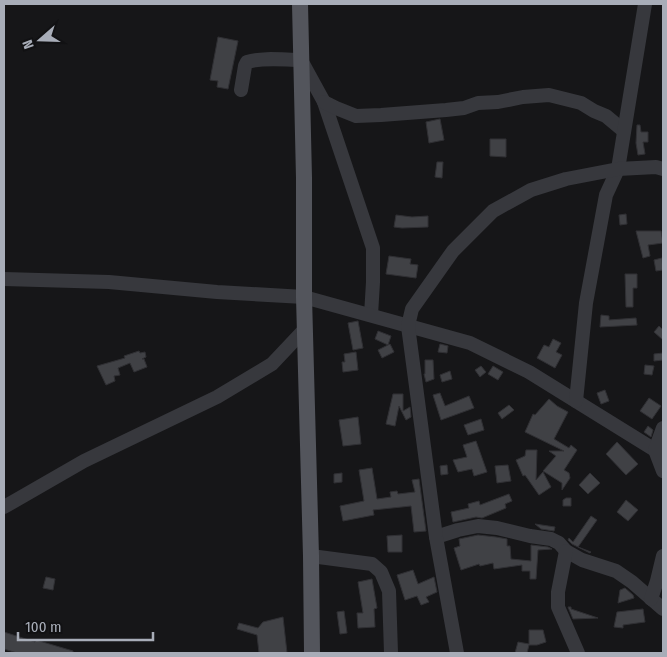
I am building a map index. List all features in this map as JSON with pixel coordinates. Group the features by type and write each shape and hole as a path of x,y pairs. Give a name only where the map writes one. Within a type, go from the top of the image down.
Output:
{"main road":[{"path":"300,4 304,178 304,296 312,556 312,653"}],"street":[{"path":"576,401 588,293 606,195 618,169 645,4"},
{"path":"241,90 247,62 302,60 324,102 373,248 371,315"},
{"path":"324,102 356,116 446,110 464,108 478,103 549,95 581,103 606,116 624,131"},
{"path":"457,653 436,537 408,326 412,309 453,250 493,211 530,190 566,179 618,169 656,167 663,169"},
{"path":"4,279 109,282 217,292 304,296 470,343 529,372 659,452"},
{"path":"4,507 84,461 217,398 272,364 305,329"},
{"path":"663,428 659,452 663,471"},
{"path":"436,537 478,526 551,539 559,543 566,551 582,560 616,571 632,582 663,609"},
{"path":"566,551 558,592 558,607 578,653"},
{"path":"312,556 372,564 381,572 389,591 391,653"},
{"path":"651,599 663,556"}],"building":[{"path":"218,37 238,41 228,89 217,87 218,81 210,80"},
{"path":"440,119 444,140 429,143 426,122"},
{"path":"637,125 640,125 641,132 648,132 648,142 643,142 645,154 638,155 636,143"},
{"path":"490,139 506,139 506,157 490,156"},
{"path":"437,162 443,162 442,178 435,177"},
{"path":"626,214 627,224 620,225 619,215"},
{"path":"396,215 428,216 428,227 394,227"},
{"path":"636,231 661,231 663,243 648,245 650,256 643,258"},
{"path":"389,256 411,259 410,264 418,265 416,278 386,274"},
{"path":"662,258 663,270 656,271 654,260"},
{"path":"625,274 637,274 637,288 633,288 633,307 626,307"},
{"path":"601,315 609,316 609,320 636,318 637,325 600,327"},
{"path":"358,321 363,348 353,350 348,323"},
{"path":"659,326 663,330 663,340 654,332"},
{"path":"378,331 391,336 388,345 375,339"},
{"path":"553,339 561,343 556,352 562,355 555,368 537,358 544,345 549,347"},
{"path":"390,344 394,352 382,358 378,350"},
{"path":"440,344 448,346 447,353 438,352"},
{"path":"139,351 140,353 145,352 146,357 142,359 144,359 147,367 134,372 130,363 118,368 120,375 114,376 115,381 106,385 97,366 125,358 124,356"},
{"path":"356,352 358,370 343,372 342,362 345,362 344,354"},
{"path":"663,353 663,360 654,361 654,354"},
{"path":"425,360 433,360 434,379 426,382 424,374"},
{"path":"645,365 654,366 652,375 644,374"},
{"path":"481,366 486,372 480,377 475,370"},
{"path":"493,366 503,372 498,380 488,374"},
{"path":"450,371 452,379 442,382 440,375"},
{"path":"605,390 609,401 601,404 597,393"},
{"path":"440,393 445,406 469,396 474,408 441,420 433,395"},
{"path":"393,394 403,394 403,411 410,407 411,417 406,420 399,406 395,426 386,424"},
{"path":"649,398 661,406 652,419 640,411"},
{"path":"549,399 568,412 554,439 569,448 571,445 577,450 564,470 569,473 570,478 562,490 562,483 543,471 556,456 549,451 564,451 525,432 533,414 535,415"},
{"path":"509,405 514,410 502,419 498,413"},
{"path":"358,417 361,444 343,446 339,420"},
{"path":"481,419 484,430 468,435 464,425"},
{"path":"648,426 653,430 651,437 644,432"},
{"path":"476,441 487,472 474,476 472,469 458,472 453,460 467,457 463,445"},
{"path":"617,442 638,464 626,475 606,454"},
{"path":"526,450 537,450 536,480 543,472 551,487 539,495 525,475 523,476 516,460 525,456"},
{"path":"447,465 448,474 441,475 440,466"},
{"path":"508,465 511,481 497,483 495,466"},
{"path":"372,468 377,499 391,497 390,492 397,491 398,494 415,492 412,480 419,479 426,531 414,532 411,506 373,510 374,515 343,521 340,506 364,501 359,470"},
{"path":"342,473 342,482 334,483 334,474"},
{"path":"590,473 600,483 588,494 579,485"},
{"path":"509,494 512,501 505,504 506,508 482,518 476,517 453,522 451,512 469,508 468,504 479,501 480,505"},
{"path":"571,498 571,506 563,506 563,500"},
{"path":"626,500 638,510 628,521 617,512"},
{"path":"591,516 597,520 578,547 568,540 569,538 573,542"},
{"path":"535,524 555,527 554,531 541,529"},
{"path":"402,535 402,552 388,552 387,536"},
{"path":"478,535 507,539 507,546 510,546 511,559 531,561 531,545 552,549 538,550 536,579 530,579 530,571 522,571 522,565 494,569 493,563 480,566 479,564 461,570 454,548 460,546 459,539"},
{"path":"413,570 418,584 434,577 437,592 426,597 429,602 421,605 417,596 405,600 397,575"},
{"path":"46,577 55,579 53,590 43,588"},
{"path":"372,579 377,608 374,609 375,627 358,628 357,613 363,613 358,582"},
{"path":"625,588 634,598 618,603 620,590"},
{"path":"568,607 571,607 571,609 598,618 573,619"},
{"path":"643,609 645,622 623,625 623,628 614,627 617,612"},
{"path":"344,611 347,633 340,634 337,612"},
{"path":"283,617 287,653 259,653 257,635 237,629 239,623 258,628 263,622"},
{"path":"529,630 543,630 546,642 529,645 527,653 515,653 518,642 529,644"},
{"path":"4,632 73,651 73,653 17,653 4,649"}]}
